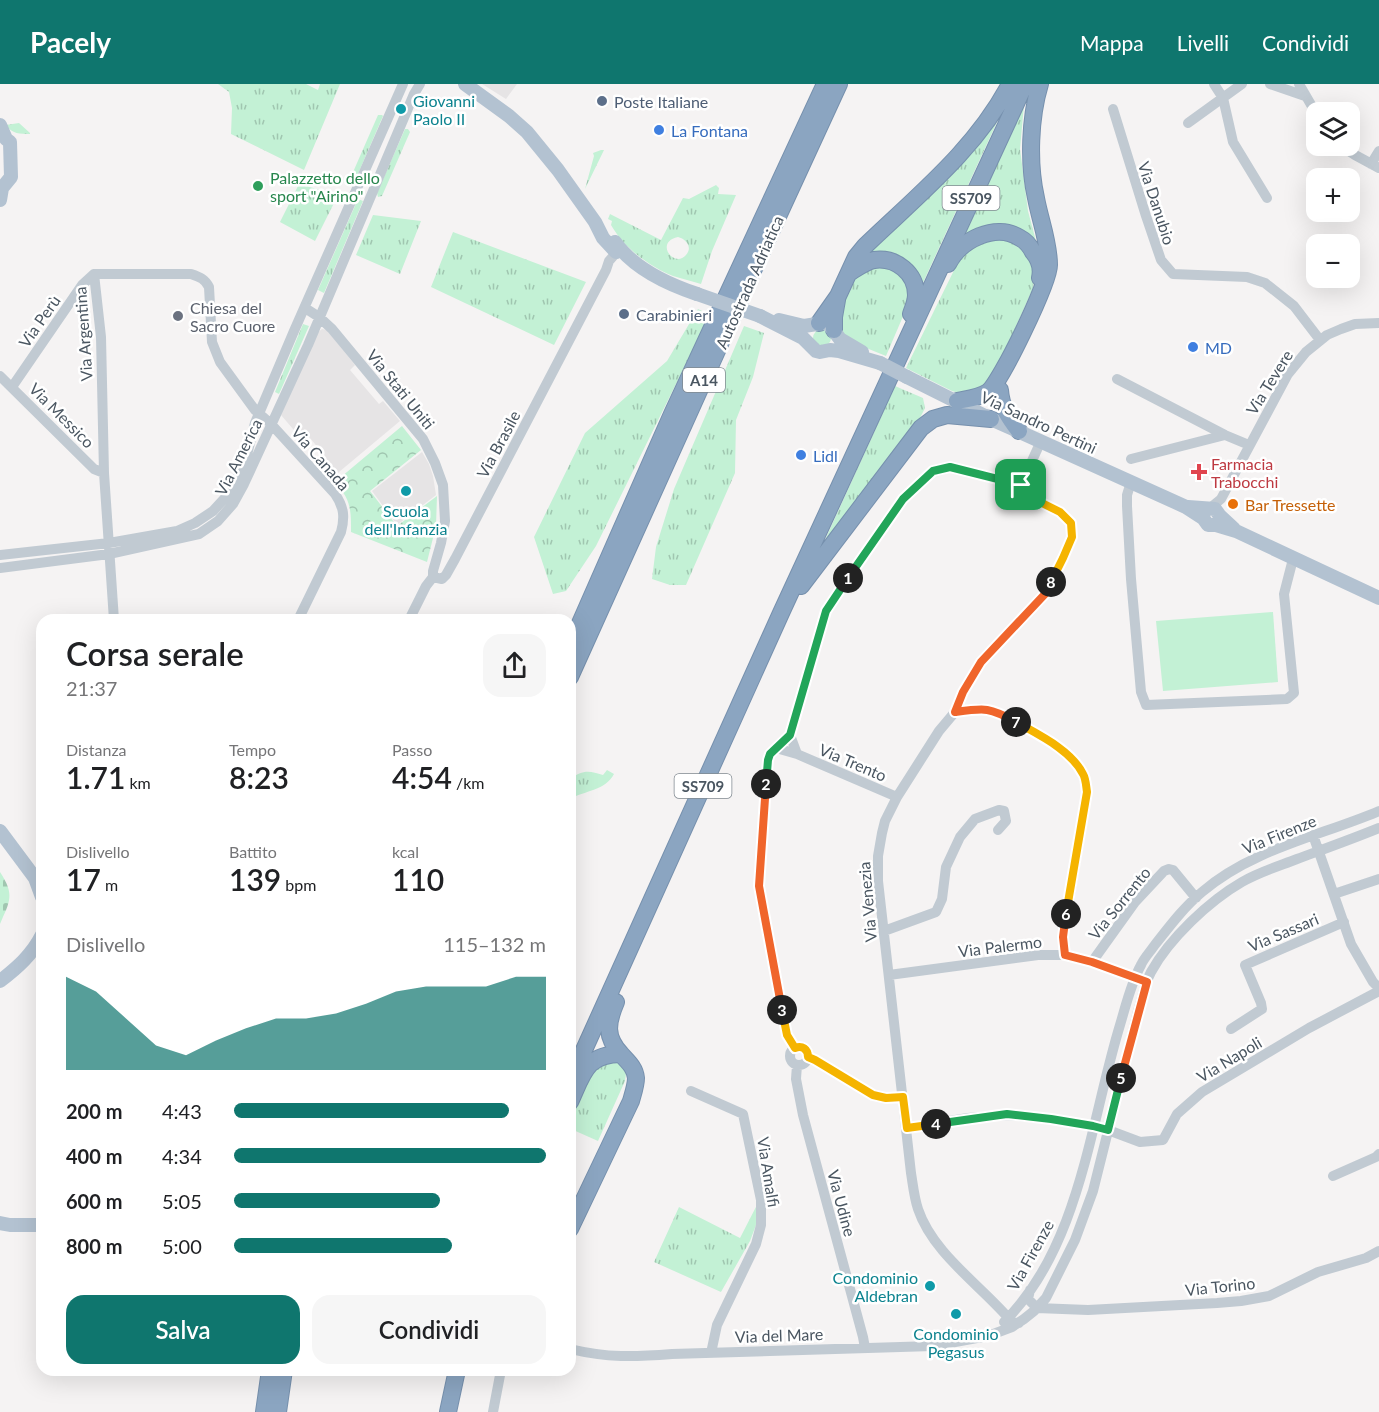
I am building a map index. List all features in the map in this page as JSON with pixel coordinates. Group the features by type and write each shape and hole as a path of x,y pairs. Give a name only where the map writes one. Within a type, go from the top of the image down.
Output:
{"highway":[{"name":"Autostrada Adriatica","path":"576,632 672,414 825,84"},
{"name":"Autostrada Adriatica","path":"576,664 839,84"},
{"path":"826,328 856,257 965,149 1010,84"},
{"name":"SS709","path":"576,1068 1024,84"},
{"path":"975,411 987,408 1000,390 1008,364 1049,268 1048,248 1035,194 1030,154 1036,97 1040,84"},
{"path":"919,312 931,297 955,254 971,240 992,232 1005,232 1019,237 1037,256 1041,273 1037,300"},
{"path":"849,273 865,263 878,260 898,264 912,279 916,295 904,331 905,344"},
{"path":"957,401 980,396 989,391 1008,364"},
{"path":"1000,390 1003,406 1019,431"},
{"path":"781,614 921,428 933,419 947,415 991,419"},
{"path":"576,1216 635,1089 636,1078 633,1067 609,1038 608,1028 611,1014 627,975 625,959"},
{"path":"576,1052 590,1024 601,1014"},
{"path":"576,1089 591,1062 599,1056 621,1054"},
{"path":"264,1412 269,1376"},
{"path":"278,1412 283,1376"},
{"path":"448,1412 456,1376"}],"main road":[{"path":"465,84 527,132 596,222 603,238 619,253"},
{"path":"0,126 3,139 10,142 11,177 2,183 0,200"},
{"name":"Via Sandro Pertini","path":"619,253 654,276 676,287 761,316 804,326 826,328 880,363 991,419 1186,507 1214,513"},
{"name":"Via Sandro Pertini","path":"761,316 803,338 812,348 820,352 838,351 880,363"},
{"path":"809,345 808,332 826,328 835,343 830,350"},
{"path":"1214,513 1236,531 1379,598"},
{"path":"0,831 36,881"},
{"path":"0,981 22,965 36,948"},
{"path":"4,1225 36,1225"}],"street":[{"name":"Via America","path":"0,568 199,534 218,521 233,504 244,484 304,308 403,84"},
{"name":"Via America","path":"0,555 109,548 177,531 213,511 225,498 246,459 255,423 265,419 320,317 420,84"},
{"path":"1214,84 1222,98 1233,142 1267,198"},
{"path":"1188,123 1242,84"},
{"path":"1270,84 1305,96"},
{"path":"1299,84 1309,102"},
{"name":"Via Danubio","path":"1113,109 1161,261 1173,274 1247,278 1265,283 1294,306 1320,340"},
{"path":"391,113 405,117"},
{"path":"1358,156 1375,166 1379,152"},
{"path":"357,191 370,198"},
{"name":"Via Brasile","path":"412,614 433,577 442,579 446,575 606,270 619,253"},
{"name":"Via Perù","path":"12,387 82,285 94,274"},
{"name":"Via Argentina","path":"109,548 104,473 101,337 94,274 191,274 206,280 209,287 212,342 215,352 224,368 265,419"},
{"name":"Via Stati Uniti","path":"304,308 320,317 351,351 423,439 435,463 443,485 445,521 433,577"},
{"name":"Via Tevere","path":"1214,513 1288,374 1306,352 1327,335 1355,324 1379,323"},
{"name":"Via Messico","path":"0,376 94,469 104,473"},
{"path":"1117,379 1249,445"},
{"name":"Via Canada","path":"265,419 335,495 341,503 343,512 344,521 340,532 301,614"},
{"path":"1131,459 1225,435"},
{"path":"797,754 790,735 826,611 903,499 933,471 950,467 1021,485 1041,441"},
{"path":"1131,482 1127,495 1127,507 1131,569 1141,692 1146,705 1287,699 1294,693 1284,594 1293,559"},
{"name":"Via Venezia","path":"1018,1323 1011,1322 937,1244 916,1200 878,882 878,856 885,821 897,797 939,731 955,712 963,692 981,662 1045,594 1072,537 1071,523 1060,512 1042,503 1021,485"},
{"path":"109,548 114,614"},
{"path":"955,712 983,709 997,712 1058,747 1076,762 1084,775 1087,792 1070,885 1063,937 1065,955"},
{"name":"Via Udine","path":"790,735 770,754 768,760 759,886 787,1035 795,1048 790,1058 797,1065 796,1079 803,1114 865,1348"},
{"path":"776,748 797,754"},
{"name":"Via Trento","path":"797,754 897,797"},
{"path":"884,931 936,912 942,899 946,867 960,837 975,819 999,810 1004,811 1006,820 998,830"},
{"name":"Via Firenze","path":"988,1336 1012,1327 1037,1308 1046,1298 1075,1240 1093,1191 1108,1063 1141,964 1178,916 1203,891 1232,871 1262,855 1379,812"},
{"name":"Via Firenze","path":"988,1336 1021,1303 1041,1273 1063,1230 1080,1180 1102,1128 1147,982 1166,948 1212,903 1241,882 1379,828"},
{"path":"1314,835 1351,944 1379,989"},
{"name":"Via Sorrento","path":"1092,962 1135,902 1164,871 1173,870 1196,898"},
{"path":"1334,894 1379,879"},
{"name":"Via Sassari","path":"1231,1029 1262,1009 1245,965 1344,922"},
{"name":"Via Palermo","path":"889,975 1038,955 1065,955 1147,982"},
{"path":"1367,973 1379,968"},
{"name":"Via Napoli","path":"1102,1128 1140,1142 1163,1140 1177,1114 1202,1092 1379,989"},
{"path":"795,1048 805,1049 808,1057 873,1095 886,1098 903,1097"},
{"path":"797,1065 804,1064 808,1057"},
{"name":"Via Amalfi","path":"691,1091 743,1114 761,1200 761,1225 756,1244 717,1326 711,1353"},
{"path":"907,1128 1007,1114 1102,1128"},
{"path":"1334,1176 1379,1154"},
{"name":"Via Torino","path":"1037,1308 1088,1310 1241,1301 1269,1296 1318,1272 1366,1258 1379,1251"},
{"path":"1366,1258 1379,1263"},
{"path":"1037,1308 1028,1299 1030,1289 1041,1288 1048,1304 1055,1308"},
{"name":"Via del Mare","path":"576,1350 606,1356 638,1357 933,1346 988,1336"},
{"path":"493,1412 500,1376"}],"shaded area":[{"path":"482,84 517,84 506,99"},
{"path":"322,329 327,330 355,365 350,370 379,404 383,401 400,421 333,477 320,461 325,456 305,432 299,436 281,415 316,334"},
{"path":"422,452 433,476 436,495 397,525 372,491"}],"green space":[{"path":"218,84 306,84 318,90 320,84 340,84 304,170 231,134 232,108 229,92"},
{"path":"1024,105 1020,149 1028,211 1041,260 1028,238 963,239"},
{"path":"378,115 383,116 354,183 350,179"},
{"path":"998,120 921,287 912,270 864,257 949,178"},
{"path":"19,123 30,134 14,132 6,125"},
{"path":"405,129 410,132 382,196 378,197 377,193"},
{"path":"604,150 585,189 593,153"},
{"path":"299,184 338,195 315,241 280,222"},
{"path":"716,185 719,188 718,194 736,195 712,251 701,284 673,276 646,262 630,249 616,233 611,225 612,221 608,219 610,214 661,240 683,198 689,199","holes":["681,238 686,241 689,249 686,255 676,259 668,253 667,244 671,240"]},
{"path":"358,199 363,201 324,293 318,290"},
{"path":"373,215 421,221 400,274 356,255"},
{"path":"453,232 586,282 554,345 431,287"},
{"path":"1002,238 1019,248 1030,259 1034,269 1034,282 1007,347 986,387 962,394 906,368 961,256 975,243"},
{"path":"887,265 907,280 911,296 886,356 849,341 841,334 843,296 858,273"},
{"path":"698,309 710,315 596,546 566,591 553,594 534,537 585,433 667,361"},
{"path":"303,324 309,326 279,394 275,392"},
{"path":"744,326 764,333 753,377 736,420 735,473 686,585 670,585 652,579 656,547 674,489"},
{"path":"822,329 828,332 831,338 828,344 822,347 816,344 813,338 816,332"},
{"path":"895,386 923,398 925,408 917,424 820,551"},
{"path":"402,426 421,450 370,491 397,526 437,496 436,526 427,562 351,532 349,505 335,482"},
{"path":"1273,612 1278,682 1163,691 1156,621"},
{"path":"607,770 614,774 606,784 576,796 576,775 586,772 603,775"},
{"path":"0,872 8,887 9,898 0,924"},
{"path":"611,1056 624,1066 626,1074 598,1141 576,1131 576,1097 589,1070"},
{"path":"758,1203 756,1225 750,1241 721,1292 654,1262 679,1207 740,1238"}],"place":[{"name":"Poste Italiane","path":"602,101"},
{"name":"Giovanni Paolo II","path":"401,109"},
{"name":"La Fontana","path":"659,130"},
{"name":"Palazzetto dello sport \"Airino\"","path":"258,186"},
{"name":"Carabinieri","path":"624,314"},
{"name":"Chiesa del Sacro Cuore","path":"178,316"},
{"name":"MD","path":"1193,347"},
{"name":"Lidl","path":"801,455"},
{"name":"Farmacia Trabocchi","path":"1199,472"},
{"name":"Scuola dell'Infanzia","path":"406,491"},
{"name":"Bar Tressette","path":"1233,504"},
{"name":"Condominio Aldebran","path":"930,1286"},
{"name":"Condominio Pegasus","path":"956,1314"}],"route":[{"path":"950,467 1021,485 1042,503 1060,512 1071,523 1072,537 1045,594 981,662 963,692 955,712 983,709 997,712 1058,747 1076,762 1084,775 1087,792 1070,885 1063,937 1065,955 1147,982 1108,1130 1051,1119 1007,1114 907,1128 903,1097 881,1098 869,1093 808,1057 805,1049 795,1048 787,1035 759,886 768,760 773,750 790,735 826,611 903,499 933,471 950,467"}]}
